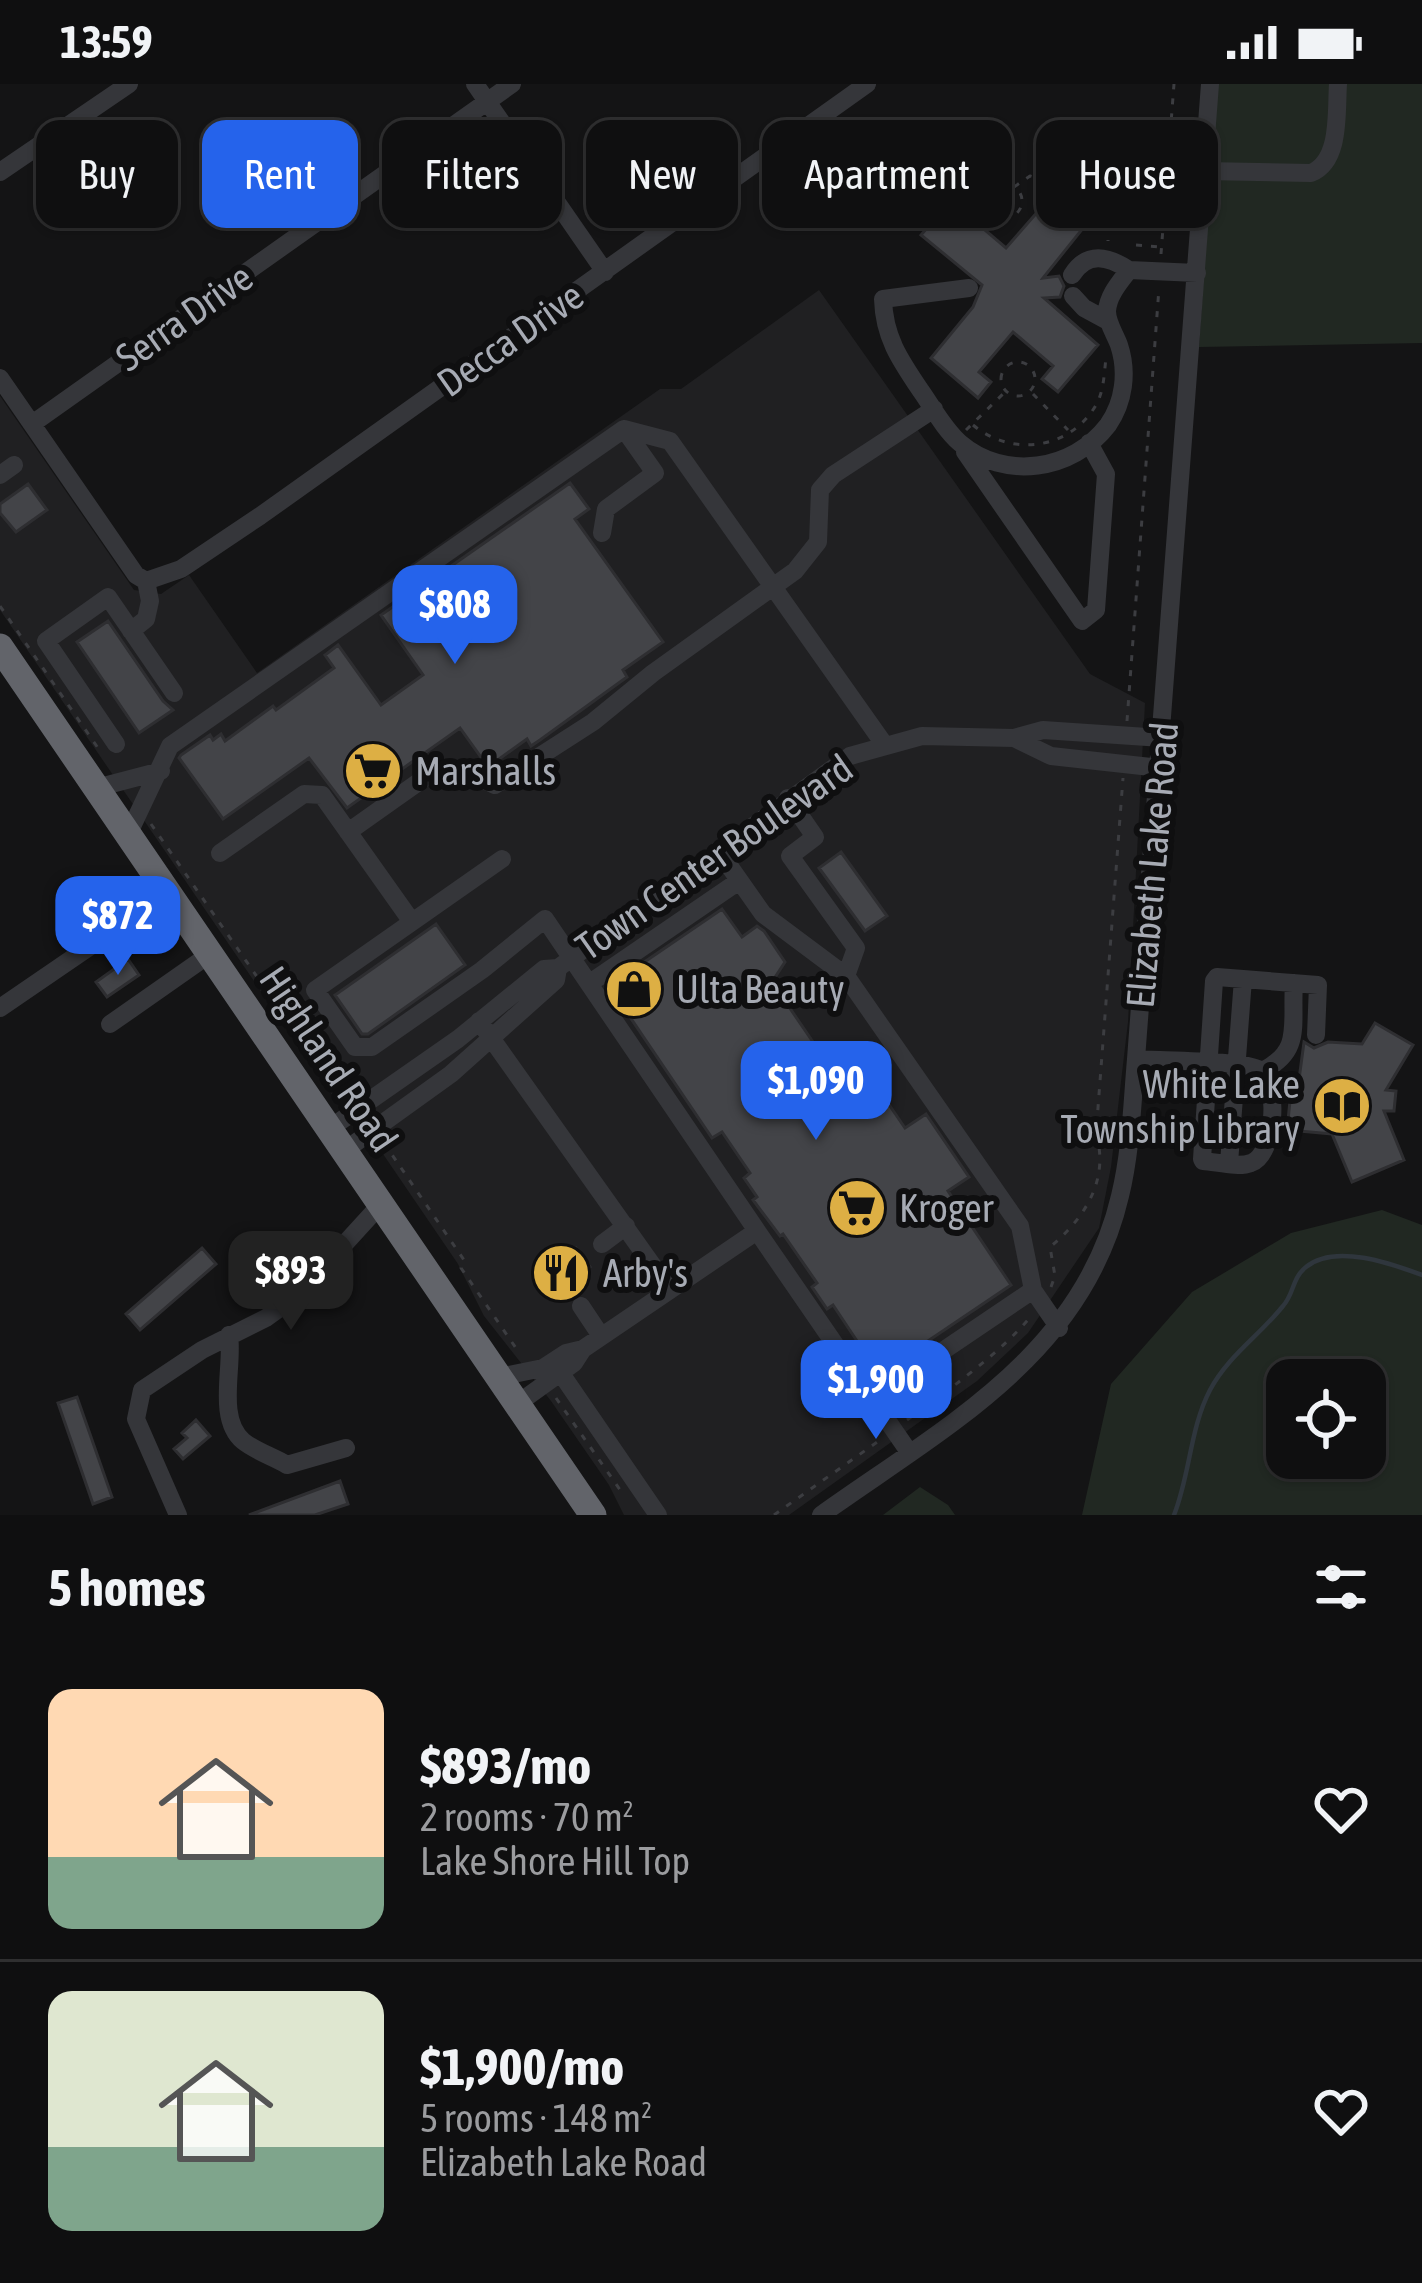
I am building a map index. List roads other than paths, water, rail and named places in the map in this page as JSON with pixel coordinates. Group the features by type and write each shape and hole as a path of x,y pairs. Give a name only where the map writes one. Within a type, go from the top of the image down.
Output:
{"highway":[{"name":"Highland Road","path":"0,647 42,671 83,730 97,788 141,831 168,893 593,1515"}],"street":[{"path":"0,172 129,84"},
{"path":"475,84 605,272"},
{"name":"Serra Drive","path":"32,424 512,84"},
{"name":"Decca Drive","path":"146,581 181,569 260,516 866,84"},
{"name":"Elizabeth Lake Road","path":"1208,120 1210,84"},
{"path":"1218,171 1311,173 1321,169 1329,159 1338,84"},
{"name":"Elizabeth Lake Road","path":"820,1515 989,1395 1059,1328 1088,1283 1114,1220 1125,1173 1136,1059 1200,228"},
{"path":"1108,321 1084,308 1072,285 1081,263 1113,259 1129,270 1196,273"},
{"path":"955,439 989,461 1021,467 1057,461 1089,443 1110,422 1123,388 1123,358 1108,321 1109,300 1129,270"},
{"path":"969,288 883,299 891,345 1082,621 1096,610 1106,474 1089,443"},
{"path":"0,378 136,575 146,581 150,602 146,620 131,631"},
{"path":"348,832 437,769 467,772 495,785 593,722 811,556 818,542 820,490 833,475 934,410"},
{"path":"602,533 606,509 655,473 624,429"},
{"path":"141,831 170,746 624,429 670,441 884,744"},
{"path":"110,750 83,730 42,671 46,641 107,597 174,693"},
{"name":"Town Center Boulevard","path":"337,1140 544,969 565,962 850,756 922,736 1014,738 1043,730 1162,738"},
{"name":"Town Center Boulevard","path":"1014,738 1051,756 1160,768"},
{"path":"97,788 161,771"},
{"path":"220,854 304,794 322,795 412,922"},
{"path":"788,798 815,838 790,856 856,948 846,976"},
{"path":"718,850 763,914 846,976 1020,1226 1037,1296 1059,1328"},
{"path":"502,859 315,991 355,1047 372,1047 545,919 565,962 590,983 909,1452"},
{"path":"590,983 739,881"},
{"path":"0,1008 168,893"},
{"path":"110,1024 210,954"},
{"name":"Town Center Boulevard","path":"337,1140 451,1074 556,980 565,962"},
{"path":"1262,1071 1273,1087 1263,1155 1252,1163 1202,1159 1217,977 1318,985 1316,1035"},
{"path":"1229,1163 1243,979"},
{"path":"1136,1059 1262,1071 1288,1053 1294,983"},
{"path":"479,1021 670,1290"},
{"path":"178,1515 136,1419 142,1390 298,1295 380,1204"},
{"path":"602,1244 626,1226"},
{"path":"518,1404 601,1336 757,1231"},
{"path":"868,1390 888,1388 1037,1296"},
{"path":"581,1306 601,1336"},
{"path":"229,1335 231,1417 244,1443 287,1465 346,1448"},
{"path":"499,1378 544,1368 566,1353 584,1349"},
{"path":"560,1372 658,1515"}],"waterway":[{"path":"1174,1515 1210,1390 1283,1306 1301,1271 1318,1260 1348,1256 1422,1275"}],"place":[{"name":"Marshalls","path":"373,771"},
{"name":"Ulta Beauty","path":"634,989"},
{"name":"White Lake Township Library","path":"1342,1106"},
{"name":"Kroger","path":"857,1208"},
{"name":"Arby's","path":"561,1273"}]}
